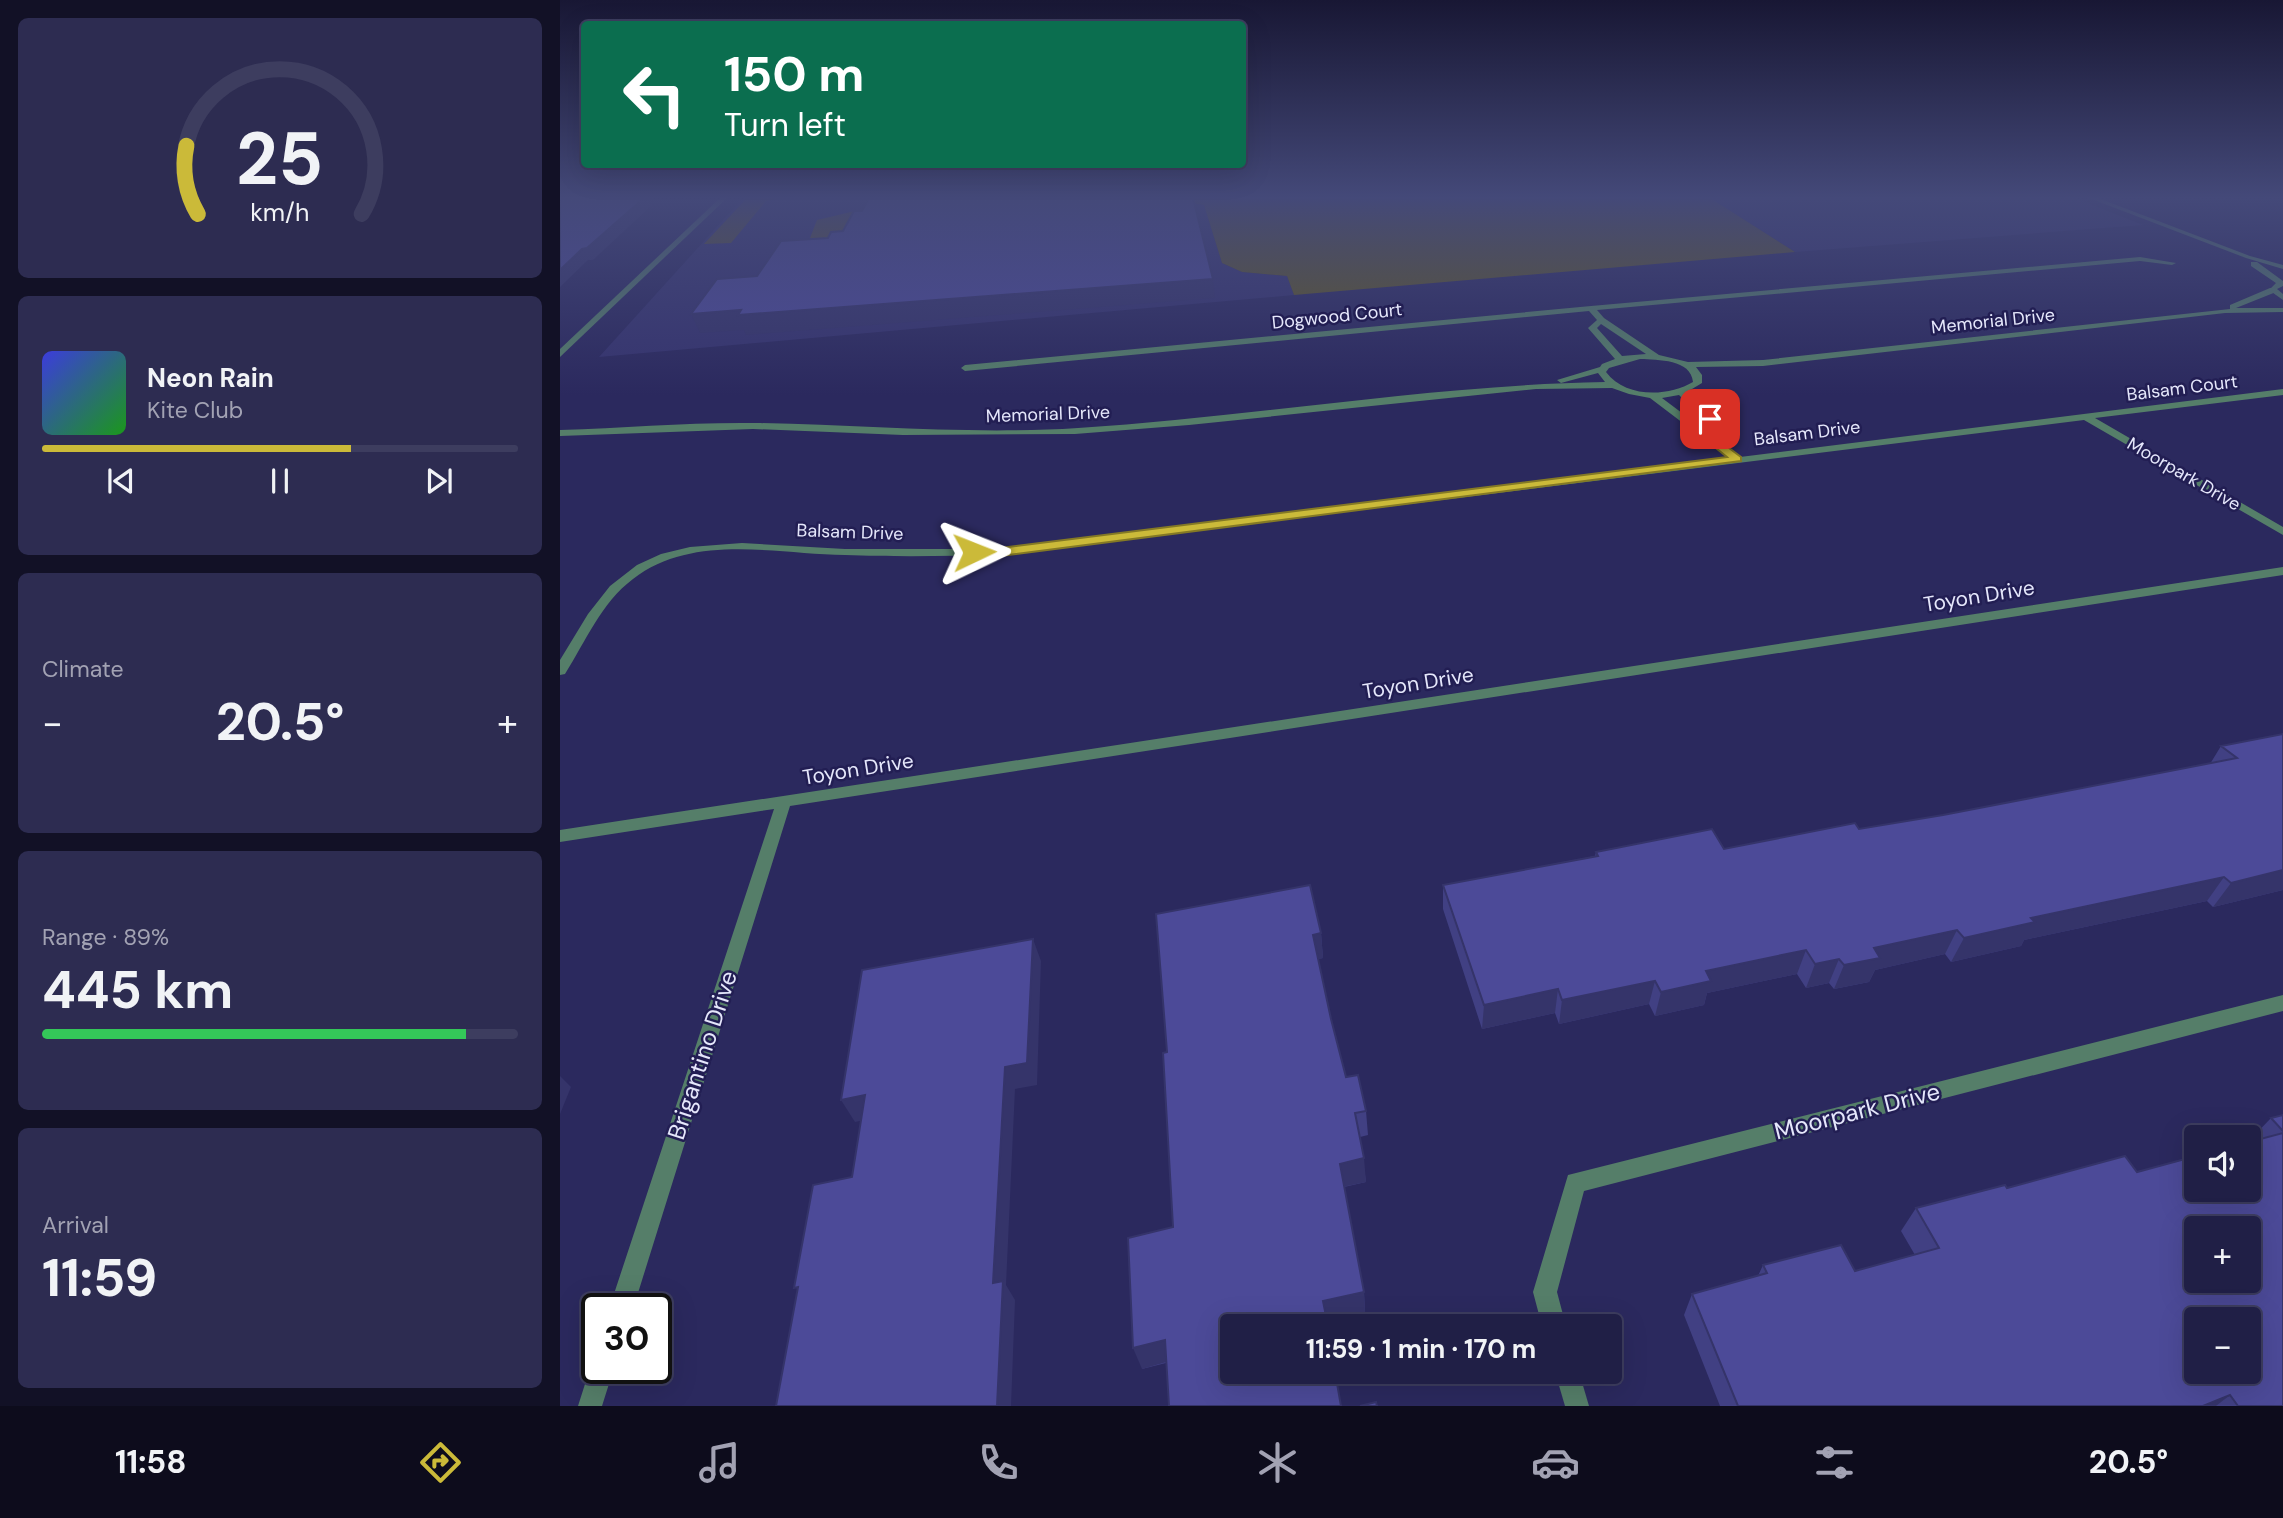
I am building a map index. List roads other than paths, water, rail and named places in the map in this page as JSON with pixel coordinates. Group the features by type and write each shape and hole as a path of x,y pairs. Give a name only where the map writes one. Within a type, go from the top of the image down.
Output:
{"street":[{"path":"560,354 654,264"},
{"name":"Dogwood Court","path":"965,368 2088,264"},
{"path":"2254,264 2282,283"},
{"path":"2225,311 2273,290 2282,283"},
{"path":"2273,290 2283,298"},
{"path":"1591,308 1601,320 1657,357 1685,365 1763,363"},
{"path":"2225,311 2283,310"},
{"name":"Memorial Drive","path":"1763,363 2225,311"},
{"path":"1601,320 1592,328 1620,359"},
{"path":"1536,386 1603,369 1620,359 1657,357"},
{"path":"1699,377 1763,363"},
{"path":"1685,365 1699,377"},
{"path":"1603,369 1605,379 1612,385 1653,395 1682,393 1698,383 1699,377"},
{"path":"1536,386 1612,385"},
{"name":"Memorial Drive","path":"560,433 752,426 903,432 1075,431 1189,422 1536,386"},
{"name":"Balsam Court","path":"2084,416 2283,392"},
{"path":"1682,393 1710,419 1712,440"},
{"path":"1653,395 1737,459"},
{"name":"Balsam Drive","path":"560,671 602,599 641,568 684,552 741,544 842,552 1000,552 2084,416"},
{"name":"Moorpark Drive","path":"2084,416 2283,533"},
{"name":"Toyon Drive","path":"560,836 2283,570"},
{"name":"Brigantino Drive","path":"626,1293 784,802"},
{"name":"Moorpark Drive","path":"1551,1314 1545,1292 1576,1183 2283,1003"},
{"path":"590,1406 597,1384"},
{"path":"1571,1384 1577,1406"}]}
